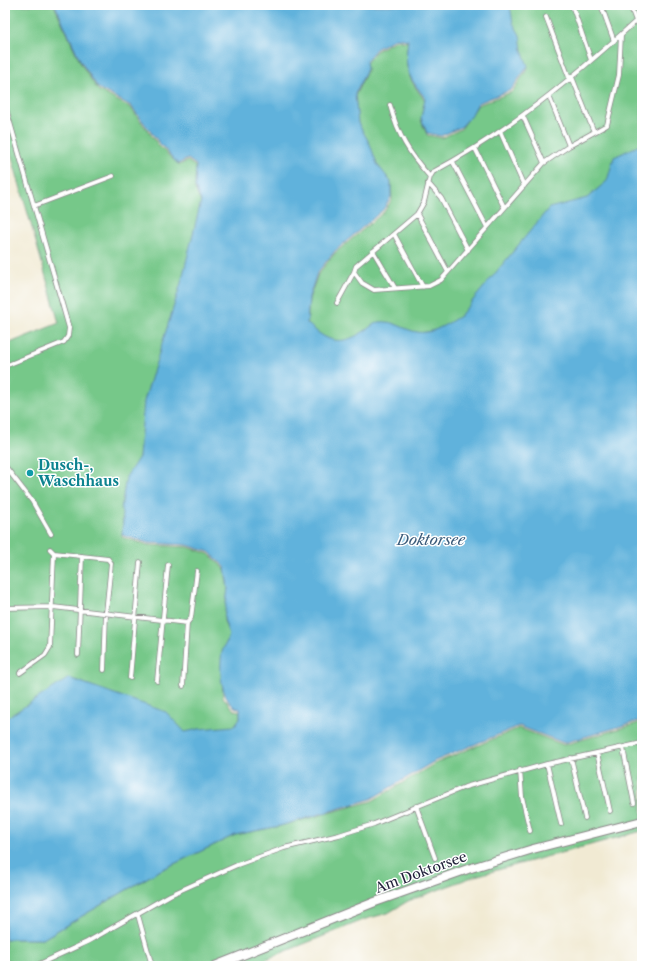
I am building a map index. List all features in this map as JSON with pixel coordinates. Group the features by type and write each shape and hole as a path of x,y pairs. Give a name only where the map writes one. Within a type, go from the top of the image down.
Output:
{"street":[{"name":"Am Doktorsee","path":"215,966 375,902 468,869 533,849 642,821"}],"lane":[{"path":"600,5 614,41"},
{"path":"630,5 636,21"},
{"path":"574,8 591,60"},
{"path":"546,17 594,132"},
{"path":"337,303 356,266 417,214 424,202 428,183 433,172 453,162 523,116 571,79 636,21 642,19"},
{"path":"354,272 362,283 374,290 423,287 429,286 441,280 544,163 569,146 607,125 618,75 621,35"},
{"path":"549,96 569,146"},
{"path":"5,105 69,328 68,336 64,342 5,366"},
{"path":"390,105 394,120 409,152 430,177"},
{"path":"523,116 544,163"},
{"path":"500,131 524,186"},
{"path":"475,148 504,207"},
{"path":"453,162 487,227"},
{"path":"34,206 113,176"},
{"path":"428,183 440,198 468,250"},
{"path":"417,214 448,272"},
{"path":"394,234 423,287"},
{"path":"373,251 395,288"},
{"path":"5,466 32,501 52,534"},
{"path":"50,549 54,553 108,559 112,563 106,613 104,670"},
{"path":"20,673 45,655 50,647 54,553"},
{"path":"78,655 82,556"},
{"path":"130,678 134,615 140,562"},
{"path":"157,681 168,565"},
{"path":"183,686 187,622 191,618 197,571"},
{"path":"5,608 52,607 187,622"},
{"path":"35,966 87,942 138,915 170,895 237,865 284,848 339,835 465,787 520,770 642,743"},
{"path":"623,748 634,803"},
{"path":"597,753 610,811"},
{"path":"571,758 585,818"},
{"path":"547,764 561,824"},
{"path":"520,770 522,797 530,831"},
{"path":"416,806 435,858"},
{"path":"138,915 152,966"},
{"path":"5,963 15,966"}],"green space":[{"path":"5,5 54,5 81,64 98,90 131,108 160,147 179,165 188,161 196,167 195,189 201,203 139,459 130,472 124,488 122,537 148,545 188,547 209,554 225,569 228,590 224,621 230,637 222,655 223,697 234,710 240,711 240,720 234,728 185,734 5,721 5,345 59,323 5,133"},
{"path":"509,5 642,5 642,146 607,183 460,318 440,330 342,344 321,338 307,325 309,299 318,274 335,253 384,212 392,199 391,184 377,166 358,126 355,96 367,71 366,63 376,51 396,40 408,42 407,67 411,80 425,100 421,120 427,135 442,138 461,129 478,105 512,92 528,68 513,25"},
{"path":"642,722 642,831 475,876 408,901 388,913 366,919 249,966 5,966 5,939 43,939 157,872 235,835 280,826 372,801 436,763 519,728 564,745"}],"water":[{"name":"Doktorsee","path":"55,5 510,5 513,23 520,35 522,50 528,66 511,90 478,103 471,116 461,127 441,136 427,133 421,118 425,98 414,83 408,71 406,58 408,40 396,38 376,49 366,61 367,69 355,94 358,123 370,144 377,164 391,182 391,197 383,210 335,251 317,273 309,297 307,323 320,334 333,340 354,337 379,322 389,322 412,331 428,332 440,328 460,316 549,208 587,198 607,181 614,157 642,144 642,720 564,743 519,726 435,761 371,799 280,826 235,835 157,872 43,939 5,939 5,719 69,678 166,712 185,732 199,729 234,726 240,718 240,709 233,706 228,701 222,685 221,676 222,652 229,635 224,619 228,588 225,567 209,552 187,545 148,543 122,535 123,520 121,509 126,477 139,457 144,401 181,283 201,201 195,187 196,165 188,159 178,164 160,144 131,106 98,88 81,62"}],"place":[{"name":"Dusch-, Waschhaus","path":"30,473"}]}
